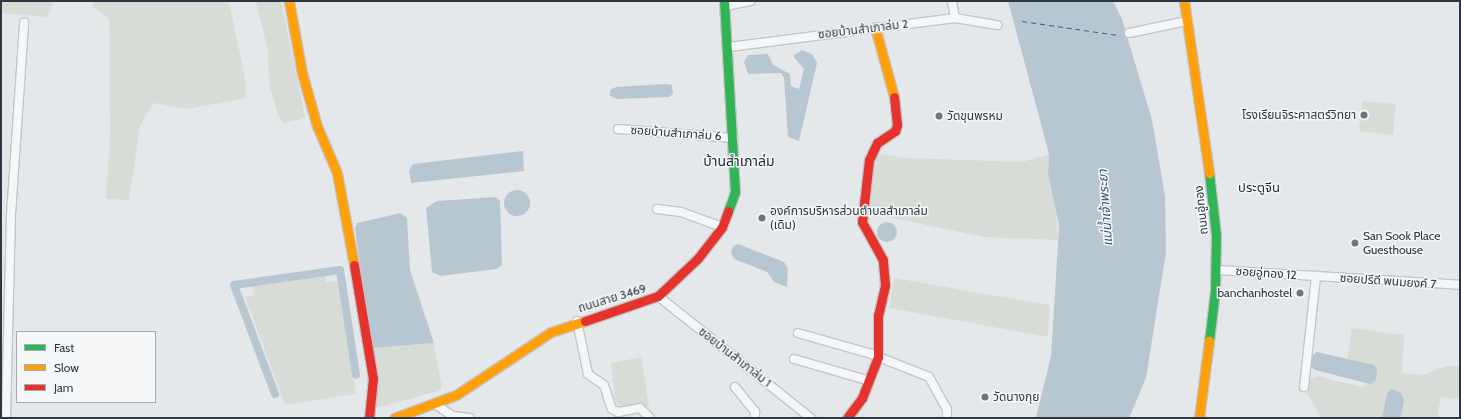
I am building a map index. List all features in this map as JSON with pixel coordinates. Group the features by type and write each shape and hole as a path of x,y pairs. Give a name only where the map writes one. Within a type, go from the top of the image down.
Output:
{"street":[{"path":"289,1 302,73 317,126 337,173 347,220 373,378 370,418"},
{"path":"724,4 751,1"},
{"path":"952,1 955,18"},
{"name":"ถนนอู่ทอง","path":"1184,1 1205,130 1217,270 1199,418"},
{"name":"ถนนสาย 3469","path":"394,418 436,405 476,383 529,344 578,321 658,296 683,277 722,226 735,192 734,138 729,47 724,4"},
{"name":"ซอยบ้านสำเภาล่ม 2","path":"729,47 875,27 955,18 997,25"},
{"path":"1129,33 1187,21"},
{"path":"6,418 11,215 24,22"},
{"path":"847,418 870,381 878,357 878,316 886,272 883,260 864,226 861,211 873,150 877,143 895,132 898,115 875,27"},
{"name":"ซอยบ้านสำเภาล่ม 6","path":"618,129 734,138"},
{"path":"657,210 681,212 722,226"},
{"name":"ซอยอู่ทอง 12","path":"1217,270 1316,276"},
{"path":"1304,387 1316,276"},
{"name":"ซอยปรีดี พนมยงค์ 7","path":"1316,276 1460,285"},
{"name":"ซอยบ้านสำเภาล่ม 1","path":"658,296 811,418"},
{"path":"578,321 588,374 604,386 612,409 618,412 640,408 650,418"},
{"path":"798,333 878,357 934,381 947,408 947,418"},
{"path":"794,359 870,381"},
{"path":"735,388 755,412 755,418"},
{"path":"436,405 453,416 470,418"}],"shaded area":[{"path":"1,1 54,1 47,17 1,13"},
{"path":"95,1 229,1 245,78 246,98 188,109 153,103 140,126 129,200 106,199 110,136 109,19 91,5"},
{"path":"256,1 281,1 305,116 302,119 283,123 279,117 269,84 268,51"},
{"path":"1362,101 1396,104 1393,135 1359,131"},
{"path":"877,153 907,158 1022,162 1049,154 1048,173 1056,206 1058,240 984,237 864,212"},
{"path":"325,275 326,282 338,281 356,394 285,405 245,297 254,295 252,285"},
{"path":"894,278 1050,305 1048,337 889,308"},
{"path":"1352,328 1404,335 1402,373 1423,375 1446,366 1460,366 1460,399 1441,397 1437,418 1401,418 1404,401 1387,393 1382,418 1321,418 1307,393 1310,379 1317,376 1361,387 1370,384 1374,365 1347,359"},
{"path":"434,343 442,388 439,391 376,408 372,348"},
{"path":"641,357 649,406 623,409 615,400 611,363"}],"water":[{"name":"แม่น้ำเจ้าพระยา","path":"1008,1 1113,1 1122,19 1152,120 1165,196 1166,252 1146,378 1129,418 1036,418 1051,356 1059,226 1048,173 1049,154"},
{"path":"802,50 812,54 817,63 799,141 788,137 784,78 781,73 748,74 744,62 748,55 768,54 773,65 790,74 791,86 799,89 804,69 793,56"},
{"path":"666,84 672,85 673,94 669,97 617,99 610,96 610,90 616,87"},
{"path":"523,151 524,171 411,183 409,170 413,164"},
{"path":"517,190 526,194 530,203 526,212 517,216 508,212 504,203 508,194"},
{"path":"496,197 500,201 502,265 497,269 440,276 432,272 426,208 437,201"},
{"path":"401,213 407,218 410,270 434,343 372,348 355,228 357,223"},
{"path":"883,222 891,222 897,228 897,236 891,242 883,242 877,236 877,228"},
{"path":"738,244 784,262 788,269 787,287 774,282 767,272 734,259 731,253 733,246"},
{"path":"1317,352 1374,365 1377,369 1376,380 1370,384 1315,370 1311,366 1312,356"},
{"path":"1392,389 1401,393 1404,401 1401,418 1382,418 1387,393"}],"waterway":[{"path":"275,394 234,285 340,270 356,375"}],"ferry route":[{"path":"1022,21 1118,35"}],"traffic: fast":[{"path":"724,1 735,192 728,211"},
{"path":"1209,173 1216,235 1215,291 1209,341"}],"traffic: slow":[{"path":"289,1 302,73 317,126 337,173 354,265"},
{"path":"1184,1 1209,173"},
{"path":"875,27 894,97"},
{"path":"394,418 456,395 551,332 585,321"},
{"path":"1199,418 1209,341"}],"traffic: jam":[{"path":"847,418 862,398 878,357 878,316 885,285 883,260 862,222 869,160 877,143 895,131 897,125 894,97"},
{"path":"585,321 658,296 698,258 722,227 728,211"},
{"path":"354,265 373,378 369,418"}],"place":[{"name":"โรงเรียนจิระศาสตร์วิทยา","path":"1364,115"},
{"name":"วัดขุนพรหม","path":"939,116"},
{"name":"องค์การบริหารส่วนตำบลสำเภาล่ม (เดิม)","path":"762,218"},
{"name":"San Sook Place Guesthouse","path":"1355,243"},
{"name":"banchanhostel","path":"1300,293"},
{"name":"วัดนางกุย","path":"985,397"}],"district":[{"name":"บ้านสำเภาล่ม","path":"739,161"},
{"name":"ประตูจีน","path":"1259,187"}]}
